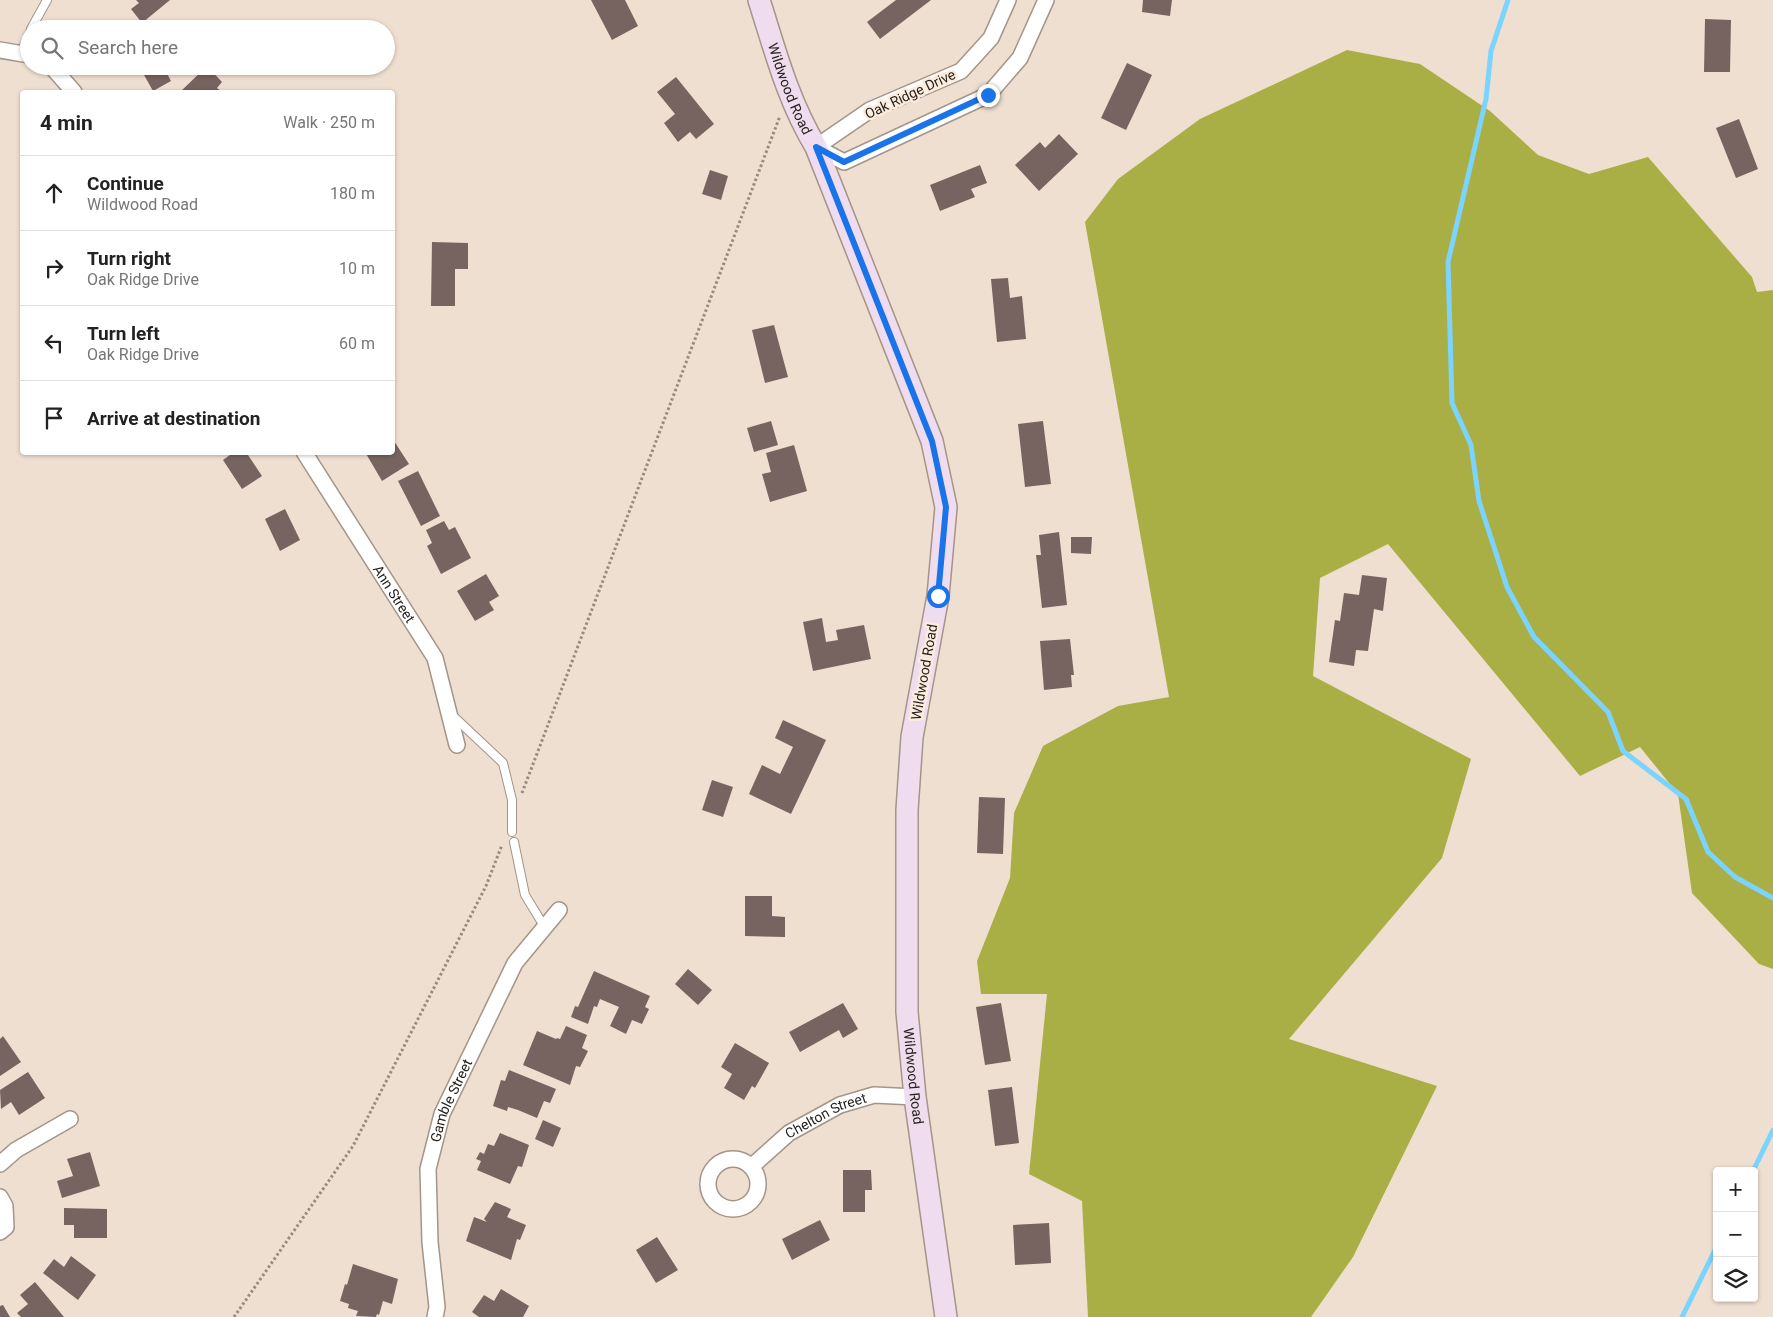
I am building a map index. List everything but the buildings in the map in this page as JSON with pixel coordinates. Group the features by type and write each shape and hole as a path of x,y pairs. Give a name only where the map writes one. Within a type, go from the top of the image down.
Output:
{"street":[{"name":"Wildwood Road","path":"759,0 789,93 801,123 816,147 932,441 946,507 938,596 912,737 907,810 907,1012 914,1098 946,1317"},
{"name":"Oak Ridge Drive","path":"816,147 870,110 960,71 991,38 1008,0"},
{"path":"816,147 844,162 988,95 1020,58 1045,0"},
{"path":"0,50 20,53"},
{"path":"58,75 72,90"},
{"name":"Ann Street","path":"306,455 435,658 458,745"},
{"name":"Gamble Street","path":"435,1317 437,1308 427,1193 428,1170 442,1114 515,963 559,910"},
{"name":"Chelton Street","path":"751,1167 789,1132 840,1105 874,1095 914,1098"},
{"path":"0,1164 16,1150 70,1119"},
{"path":"0,1197 5,1206 6,1227 0,1232"}],"lane":[{"path":"36,20 47,0"},
{"path":"449,712 503,763 512,800 512,832"},
{"path":"514,842 525,895 544,926"}],"path":[{"path":"234,1317 353,1146 486,886 789,93"}],"shaded area":[{"path":"1347,50 1420,64 1490,111 1538,155 1589,174 1648,157 1752,277 1757,292 1773,290 1773,969 1759,964 1692,893 1678,794 1640,747 1580,776 1388,544 1320,578 1313,676 1471,759 1442,858 1289,1039 1437,1086 1353,1257 1311,1317 1088,1317 1082,1201 1029,1174 1047,994 981,994 977,961 1010,878 1014,813 1043,746 1118,706 1169,697 1085,222 1118,179 1200,119"}],"waterway":[{"path":"1508,0 1491,51 1486,99 1448,262 1452,403 1471,445 1479,501 1507,587 1534,637 1608,712 1623,751 1686,799 1708,852 1735,877 1773,898"},
{"path":"1755,1167 1773,1130"},
{"path":"1682,1317 1713,1254"}],"route":[{"path":"938,596 946,507 932,441 824,172 816,147 844,162 988,95"}]}
